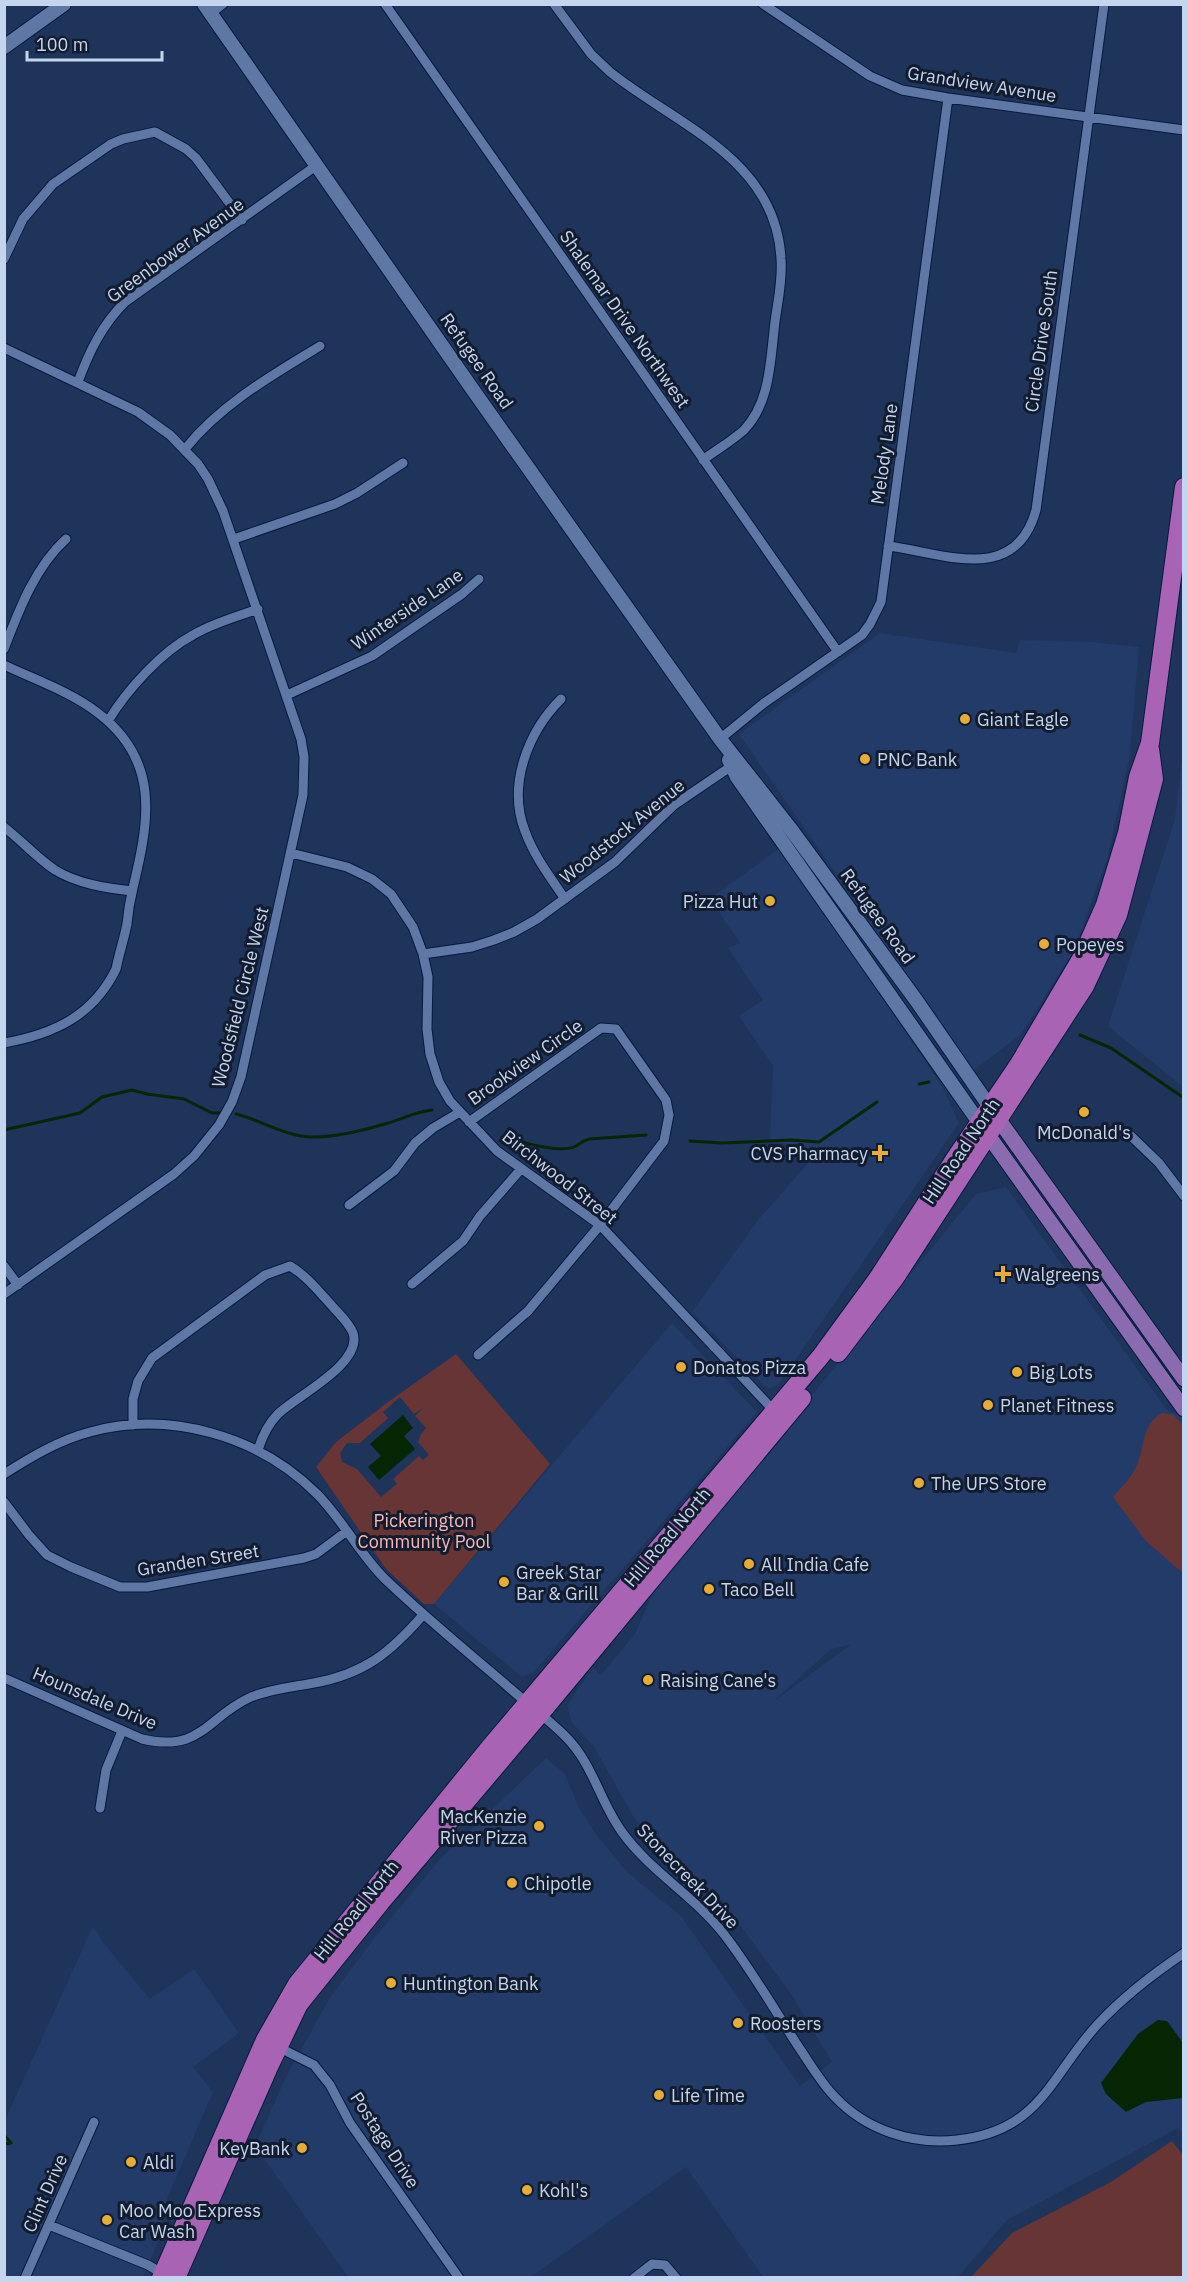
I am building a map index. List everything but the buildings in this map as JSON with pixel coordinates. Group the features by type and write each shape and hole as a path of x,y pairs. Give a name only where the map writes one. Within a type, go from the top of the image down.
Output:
{"highway":[{"name":"Hill Road North","path":"167,2277 297,1984 325,1947 534,1709 854,1334 895,1278 989,1121 1019,1064 1082,957 1105,904 1146,778 1184,487"},
{"name":"Hill Road North","path":"534,1709 821,1356 989,1121"}],"main road":[{"path":"4,47 64,4"},
{"name":"Refugee Road","path":"207,9 720,739 735,764 790,828 917,1002 989,1121 1107,1299 1184,1409"},
{"name":"Refugee Road","path":"735,764 737,777 871,968 882,971 1061,1224 1081,1247 1094,1253 1182,1379"}],"street":[{"path":"207,9 223,4"},
{"name":"Shalemar Drive Northwest","path":"385,4 838,652"},
{"path":"555,4 591,54 610,72 739,163 757,185 774,220 780,246 782,272 766,388 758,411 742,432 703,460"},
{"name":"Grandview Avenue","path":"763,4 870,76 902,90 1184,130"},
{"name":"Circle Drive South","path":"888,546 955,558 995,558 1007,553 1027,535 1036,510 1104,4"},
{"name":"Melody Lane","path":"720,739 764,703 862,635 877,612 884,587 948,98"},
{"path":"4,260 27,213 53,184 111,144 155,132 180,145 196,158 242,220"},
{"name":"Greenbower Avenue","path":"78,382 97,339 107,322 125,302 317,165"},
{"path":"185,449 203,428 223,411 287,366 321,346"},
{"name":"Woodsfield Circle West","path":"4,348 78,382 138,412 160,426 185,449 208,479 234,539 287,695 301,739 304,778 301,806 241,1077 232,1102 219,1125 194,1156 174,1174 4,1294"},
{"path":"234,539 335,504 357,493 403,463"},
{"path":"4,649 40,569 66,539"},
{"name":"Winterside Lane","path":"287,695 372,656 462,594 479,579"},
{"path":"108,721 134,686 182,641 210,626 258,609"},
{"path":"4,665 63,692 87,705 108,721 132,752 146,789 147,816 142,855 116,969 111,980 76,1018 27,1039 4,1043"},
{"path":"561,699 533,735 521,769 519,808 524,830 542,864 565,899"},
{"name":"Woodstock Avenue","path":"423,954 472,947 514,932 537,919 615,862 669,809 735,764"},
{"path":"4,827 45,862 67,876 92,885 132,891"},
{"name":"Birchwood Street","path":"291,853 347,867 381,885 406,914 423,954 428,977 430,1054 444,1091 460,1112 497,1151 600,1225 776,1413"},
{"name":"Brookview Circle","path":"469,1122 601,1028 616,1029 666,1100 669,1115 664,1141 600,1225"},
{"path":"349,1205 394,1172 415,1143 433,1128 460,1112"},
{"path":"1131,1136 1159,1163 1184,1196"},
{"path":"412,1284 463,1241 480,1216 521,1169"},
{"path":"478,1355 528,1311 600,1225"},
{"path":"4,1266 18,1285"},
{"path":"133,1425 133,1400 138,1381 152,1358 264,1275 290,1266 301,1272 346,1322 354,1335 353,1346 348,1357 339,1367 277,1415 262,1437 258,1450"},
{"name":"Stonecreek Drive","path":"4,1474 49,1448 74,1437 102,1429 133,1425 179,1426 206,1431 258,1450 301,1478 348,1531 380,1575 423,1615 568,1738 589,1768 607,1810 640,1855 691,1898 723,1933 816,2073 835,2097 857,2116 886,2132 933,2142 985,2135 1011,2124 1033,2108 1052,2088 1080,2044 1121,2000 1184,1953"},
{"name":"Granden Street","path":"4,1502 47,1555 71,1568 120,1587 147,1587 304,1558 316,1554 348,1531"},
{"name":"Hounsdale Drive","path":"4,1678 122,1731 155,1742 178,1742 194,1737 249,1698 261,1693 340,1677 376,1661 397,1644 423,1615"},
{"path":"100,1808 106,1770 122,1731"},
{"name":"Postage Drive","path":"272,2044 314,2065 330,2085 350,2123 459,2277"},
{"name":"Clint Drive","path":"25,2277 94,2122"},
{"path":"49,2225 148,2265 167,2277"},
{"path":"634,2277 652,2264 665,2265 676,2277"}],"shaded area":[{"path":"880,633 1016,653 1020,640 1092,642 1139,647 1130,755 1108,856 1074,950 1021,1034 973,1071 739,734"},
{"path":"1183,749 1183,1087 1108,1026 1175,819"},
{"path":"781,847 943,1088 959,1123 778,1385 768,1389 692,1312 758,1220 818,1152 770,1140 773,1066 739,1016 763,1000 728,948 740,943 710,899"},
{"path":"1006,1187 1167,1410 1178,1414 1183,1410 1183,2134 1178,2128 1007,2220 957,2278 763,2277 686,2167 531,2277 348,2277 255,2146 285,2079 329,1999 376,1936 441,1858 546,1758 565,1774 578,1806 595,1833 628,1873 681,1916 800,2086 832,2062 790,1992 721,1900 652,1839 633,1816 594,1747 571,1721 567,1705 593,1668 601,1675 635,1634 656,1586 976,1194","holes":["850,1645 776,1700 831,1649"]},
{"path":"672,1323 757,1412 534,1672 522,1677 434,1604"},
{"path":"403,1415 413,1428 404,1436 415,1449 379,1480 368,1467 381,1456 370,1444"},
{"path":"93,1926 105,1945 150,1999 194,1969 239,2033 193,2067 213,2092 167,2199 158,2242 143,2277 5,2278 5,2120"},
{"path":"1158,2020 1167,2021 1183,2043 1183,2098 1146,2102 1126,2112 1106,2094 1101,2083 1138,2034"}],"green space":[{"name":"Pickerington Community Pool","path":"456,1354 550,1464 434,1604 424,1604 386,1569 316,1467 336,1442","holes":["400,1397 414,1414 423,1408 415,1416 426,1428 418,1442 429,1455 423,1460 419,1456 393,1479 397,1484 381,1497 357,1469 342,1462 340,1453 347,1443 360,1443 388,1418 383,1412"]},
{"path":"1162,1413 1174,1415 1183,1425 1183,1572 1146,1541 1113,1497 1134,1471 1147,1430 1155,1418"},
{"path":"1172,2141 1183,2155 1183,2277 971,2277 1012,2233 1111,2182"}],"waterway":[{"path":"1080,1035 1111,1048 1184,1098"},
{"path":"919,1084 929,1082"},
{"path":"4,1130 80,1113 102,1097 132,1090 184,1099 212,1113 220,1113"},
{"path":"690,1141 819,1142 877,1102"},
{"path":"236,1114 285,1132 311,1137 357,1131 432,1110"},
{"path":"514,1138 527,1143 563,1149 576,1146 589,1139 646,1135"},
{"path":"4,2135 11,2143 4,2144"}],"place":[{"name":"Giant Eagle","path":"965,719"},
{"name":"PNC Bank","path":"865,759"},
{"name":"Pizza Hut","path":"770,901"},
{"name":"Popeyes","path":"1044,944"},
{"name":"McDonald's","path":"1084,1112"},
{"name":"CVS Pharmacy","path":"880,1153"},
{"name":"Walgreens","path":"1003,1274"},
{"name":"Donatos Pizza","path":"681,1367"},
{"name":"Big Lots","path":"1017,1372"},
{"name":"Planet Fitness","path":"988,1405"},
{"name":"The UPS Store","path":"919,1483"},
{"name":"All India Cafe","path":"749,1564"},
{"name":"Greek Star Bar & Grill","path":"504,1582"},
{"name":"Taco Bell","path":"709,1589"},
{"name":"Raising Cane's","path":"648,1680"},
{"name":"MacKenzie River Pizza","path":"539,1826"},
{"name":"Chipotle","path":"512,1883"},
{"name":"Huntington Bank","path":"391,1983"},
{"name":"Roosters","path":"738,2023"},
{"name":"Life Time","path":"659,2095"},
{"name":"KeyBank","path":"302,2148"},
{"name":"Aldi","path":"131,2162"},
{"name":"Kohl's","path":"527,2190"},
{"name":"Moo Moo Express Car Wash","path":"107,2220"}]}
